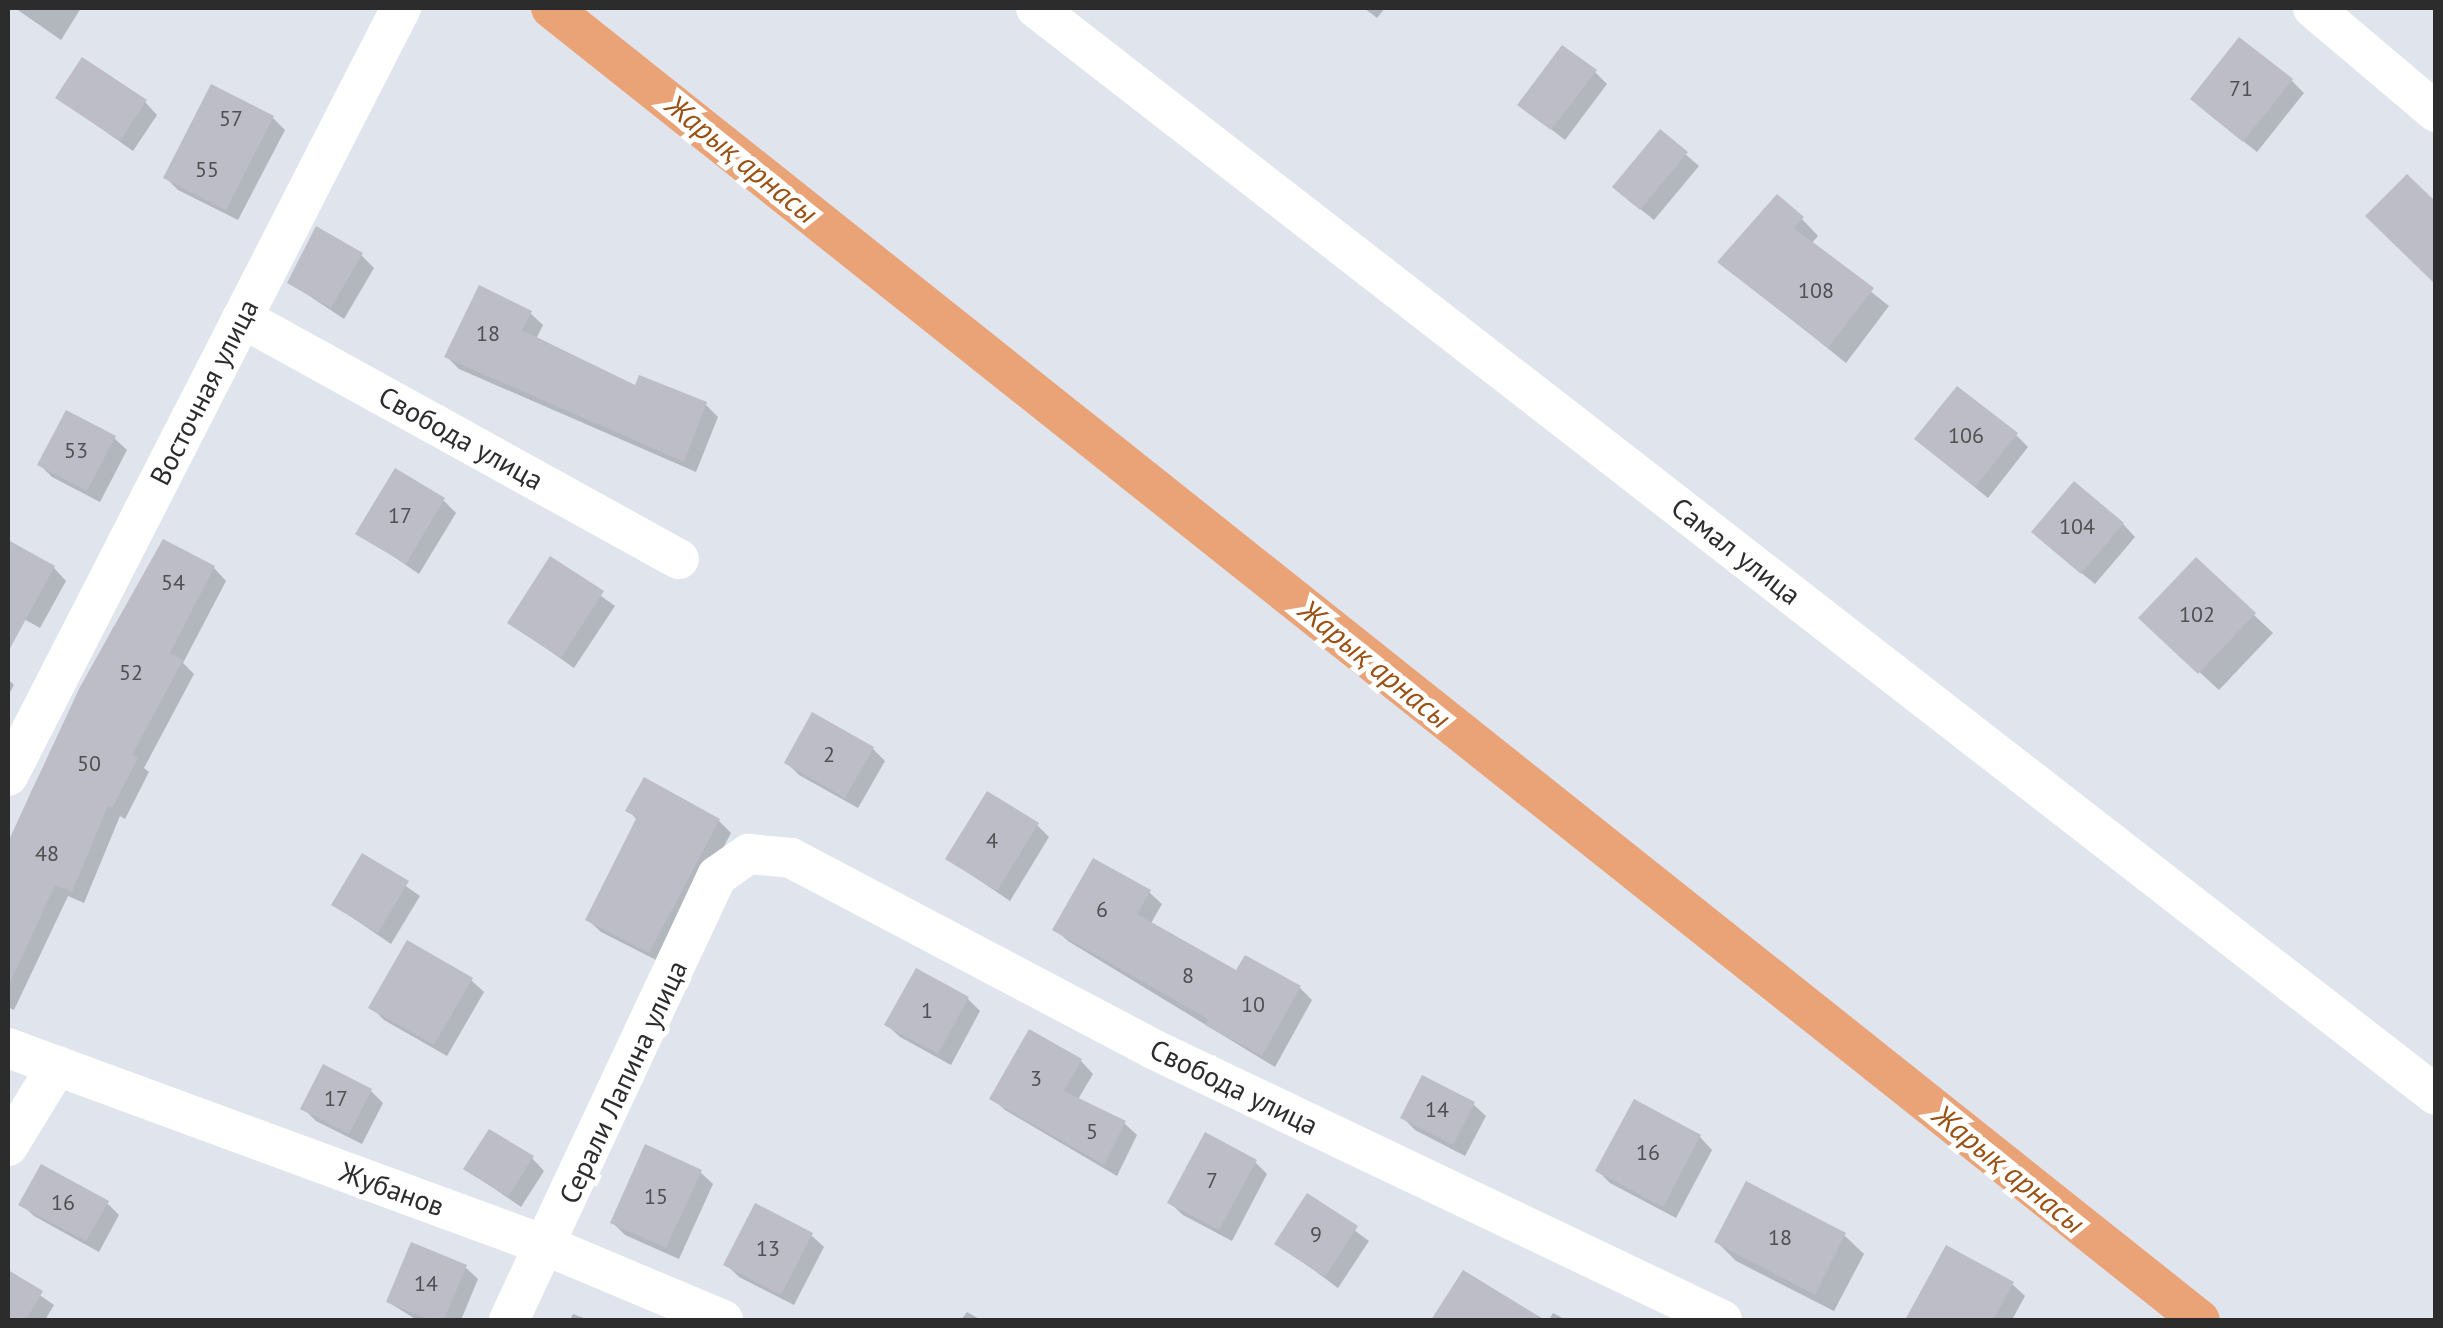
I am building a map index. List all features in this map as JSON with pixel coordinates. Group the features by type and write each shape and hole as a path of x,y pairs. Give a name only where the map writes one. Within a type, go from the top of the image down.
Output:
{"street":[{"name":"Восточная улица","path":"8,776 401,8"},
{"name":"Самал улица","path":"1036,8 2436,1095"},
{"path":"2312,8 2436,112"},
{"name":"Свобода улица","path":"242,318 680,559"},
{"name":"Свобода улица","path":"749,854 791,858 1155,1050 1722,1320"},
{"name":"Серали Лапина улица","path":"508,1320 547,1246 717,876 749,854"},
{"name":"Жубанов","path":"8,1048 547,1246 723,1320"},
{"path":"8,1146 56,1066"}],"building":[{"path":"2239,37 2293,79 2243,142 2190,99"},
{"path":"1562,45 1597,70 1551,130 1517,105"},
{"path":"82,57 147,100 120,141 55,98"},
{"path":"211,84 274,116 226,210 163,178"},
{"path":"1660,129 1688,152 1640,210 1612,187"},
{"path":"2407,174 2436,202 2436,285 2365,216"},
{"path":"1777,194 1804,217 1794,228 1874,288 1828,348 1717,262"},
{"path":"316,226 363,253 331,308 287,283"},
{"path":"479,285 532,311 522,330 635,385 639,375 707,402 684,462 444,357"},
{"path":"1957,386 2018,433 1975,487 1914,439"},
{"path":"66,410 116,436 87,491 37,465"},
{"path":"395,468 445,498 406,564 355,534"},
{"path":"2074,481 2124,523 2081,574 2031,532"},
{"path":"163,539 215,566 170,653 183,660 132,755 138,758 112,808 108,806 72,892 55,885 8,987 8,842 80,687"},
{"path":"8,540 55,566 8,652"},
{"path":"550,556 604,591 561,658 507,623"},
{"path":"2196,557 2256,613 2198,674 2138,618"},
{"path":"812,712 874,747 845,798 784,763"},
{"path":"644,777 720,819 649,953 585,920 637,817 625,811"},
{"path":"987,791 1039,823 997,891 945,859"},
{"path":"362,853 409,881 378,933 331,905"},
{"path":"1093,858 1151,890 1137,914 1236,970 1245,955 1301,986 1262,1056 1205,1025 1208,1019 1052,930"},
{"path":"407,940 473,978 434,1045 368,1008"},
{"path":"916,968 969,997 938,1054 884,1025"},
{"path":"1029,1029 1082,1059 1064,1091 1126,1121 1104,1165 989,1099"},
{"path":"323,1064 372,1089 349,1134 300,1109"},
{"path":"1422,1075 1475,1102 1453,1145 1400,1118"},
{"path":"1634,1099 1701,1135 1663,1207 1595,1171"},
{"path":"489,1129 534,1156 508,1197 463,1169"},
{"path":"1205,1132 1257,1160 1219,1230 1167,1203"},
{"path":"645,1144 702,1170 666,1248 610,1223"},
{"path":"41,1164 109,1201 86,1241 18,1205"},
{"path":"1746,1181 1846,1233 1815,1295 1714,1242"},
{"path":"1307,1193 1358,1226 1325,1277 1274,1244"},
{"path":"755,1203 813,1233 781,1295 723,1265"},
{"path":"411,1242 467,1265 444,1320 430,1320 386,1302"},
{"path":"1946,1245 2014,1282 1993,1320 1905,1320"},
{"path":"8,1270 43,1291 26,1320 8,1320"},
{"path":"1463,1270 1545,1320 1431,1320"}],"waterway":[{"name":"Жарық арнасы","path":"551,8 2200,1320"}]}
